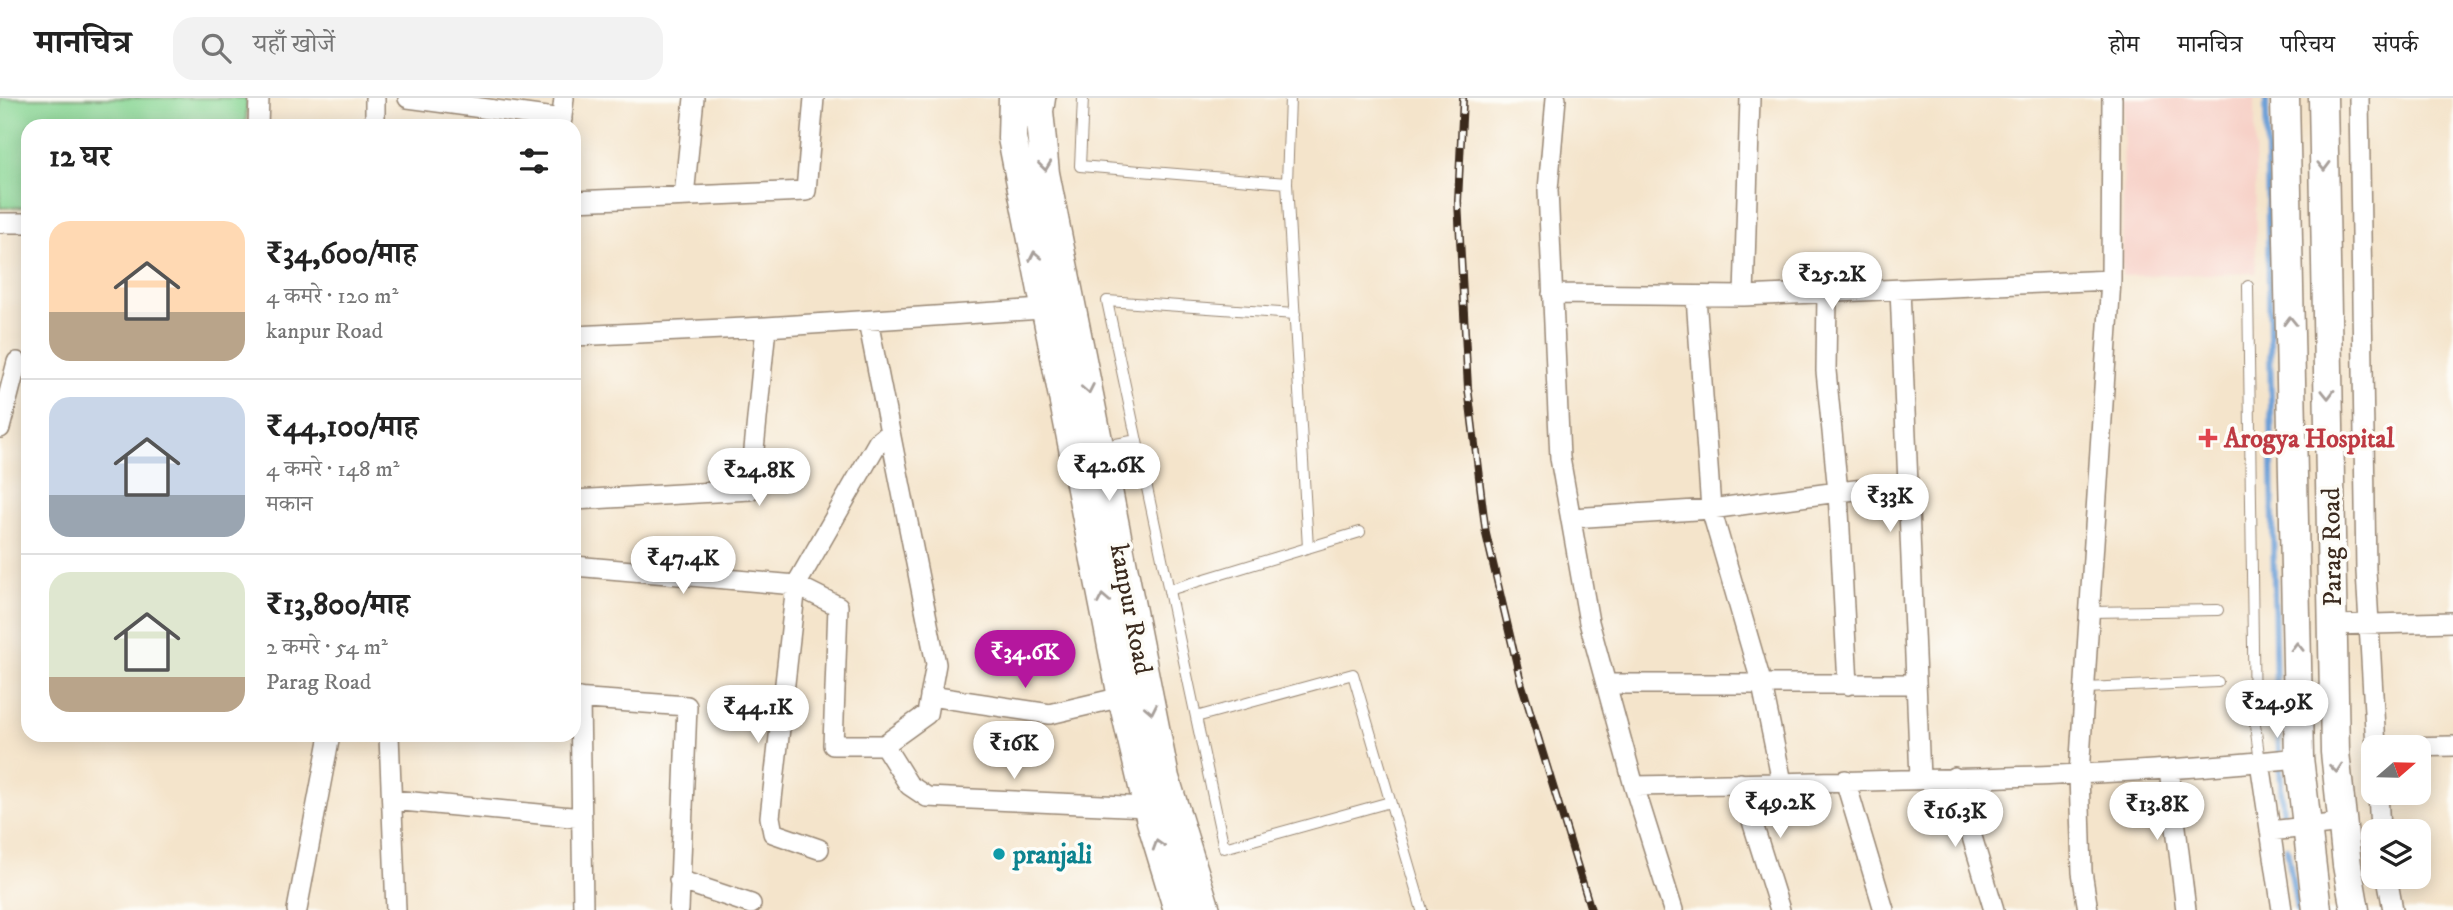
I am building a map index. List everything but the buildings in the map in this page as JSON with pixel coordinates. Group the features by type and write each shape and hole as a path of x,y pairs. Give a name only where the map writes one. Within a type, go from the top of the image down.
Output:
{"street":[{"path":"258,119 259,98"},
{"path":"375,98 375,119"},
{"path":"408,98 542,119"},
{"path":"561,119 564,98"},
{"path":"684,196 694,98"},
{"path":"581,201 806,191 814,98"},
{"path":"1013,98 1012,138 1059,308 1122,697 1147,807 1178,910"},
{"name":"kanpur Road","path":"1041,98 1039,111 1059,308 1100,447 1165,778 1206,910"},
{"path":"1556,98 1548,190 1560,458 1589,621 1634,786 1673,910"},
{"path":"1744,296 1750,98"},
{"path":"2088,910 2082,872 2079,774 2111,280 2112,98"},
{"name":"Parag Road","path":"2285,98 2299,758 2317,910"},
{"name":"Parag Road","path":"2323,98 2335,752 2355,910"},
{"path":"2359,98 2366,570 2375,735"},
{"path":"0,223 21,223"},
{"path":"1552,294 1744,296 2111,280"},
{"path":"1900,289 1920,778"},
{"path":"1827,292 1826,371 1838,492 1848,685"},
{"path":"1696,296 1711,509 1762,685 1782,782"},
{"path":"581,336 1059,308"},
{"path":"581,567 796,585 838,606 833,745 884,745 927,714 936,664 869,321"},
{"path":"581,500 750,490 766,327"},
{"path":"0,428 15,362"},
{"path":"820,849 773,833 771,817 796,585 878,442 890,432"},
{"path":"1572,518 1711,509 1908,484"},
{"path":"2332,625 2453,622"},
{"path":"1606,684 1916,684"},
{"path":"930,696 1050,714 1122,697"},
{"path":"581,698 687,706 679,910"},
{"path":"297,910 329,742"},
{"path":"390,742 396,910"},
{"path":"579,742 583,910"},
{"path":"884,745 909,785 927,797 1147,807"},
{"path":"2431,746 2453,746"},
{"path":"1634,786 2079,774 2169,770 2299,758"},
{"path":"2260,762 2282,910"},
{"path":"2169,770 2186,910"},
{"path":"1954,777 1994,910"},
{"path":"1845,780 1884,910"},
{"path":"1741,783 1780,910"},
{"path":"392,800 582,818"},
{"path":"2270,831 2342,823"},
{"path":"679,880 751,904"},
{"path":"2389,889 2393,910"}],"lane":[{"path":"1083,98 1080,166 1287,183"},
{"path":"1290,98 1287,183 1308,548"},
{"path":"2248,286 2254,717 2260,762"},
{"path":"1295,314 1107,301 1224,848 1390,802"},
{"path":"1100,447 1137,440"},
{"path":"1168,590 1360,532"},
{"path":"2091,612 2218,610"},
{"path":"1196,717 1353,674 1422,910"},
{"path":"2086,688 2218,682"}],"shaded area":[{"path":"2124,98 2255,98 2256,273 2122,276"}],"green space":[{"path":"0,98 247,98 246,119 21,119 21,207 0,208"}],"waterway":[{"path":"2266,98 2276,703 2283,816"},
{"path":"2287,848 2297,910"}],"railway":[{"path":"1463,98 1458,201 1468,388 1486,534 1521,682 1591,910"}],"place":[{"name":"Arogya Hospital","path":"2208,438"},
{"name":"pranjali","path":"999,854"}]}
